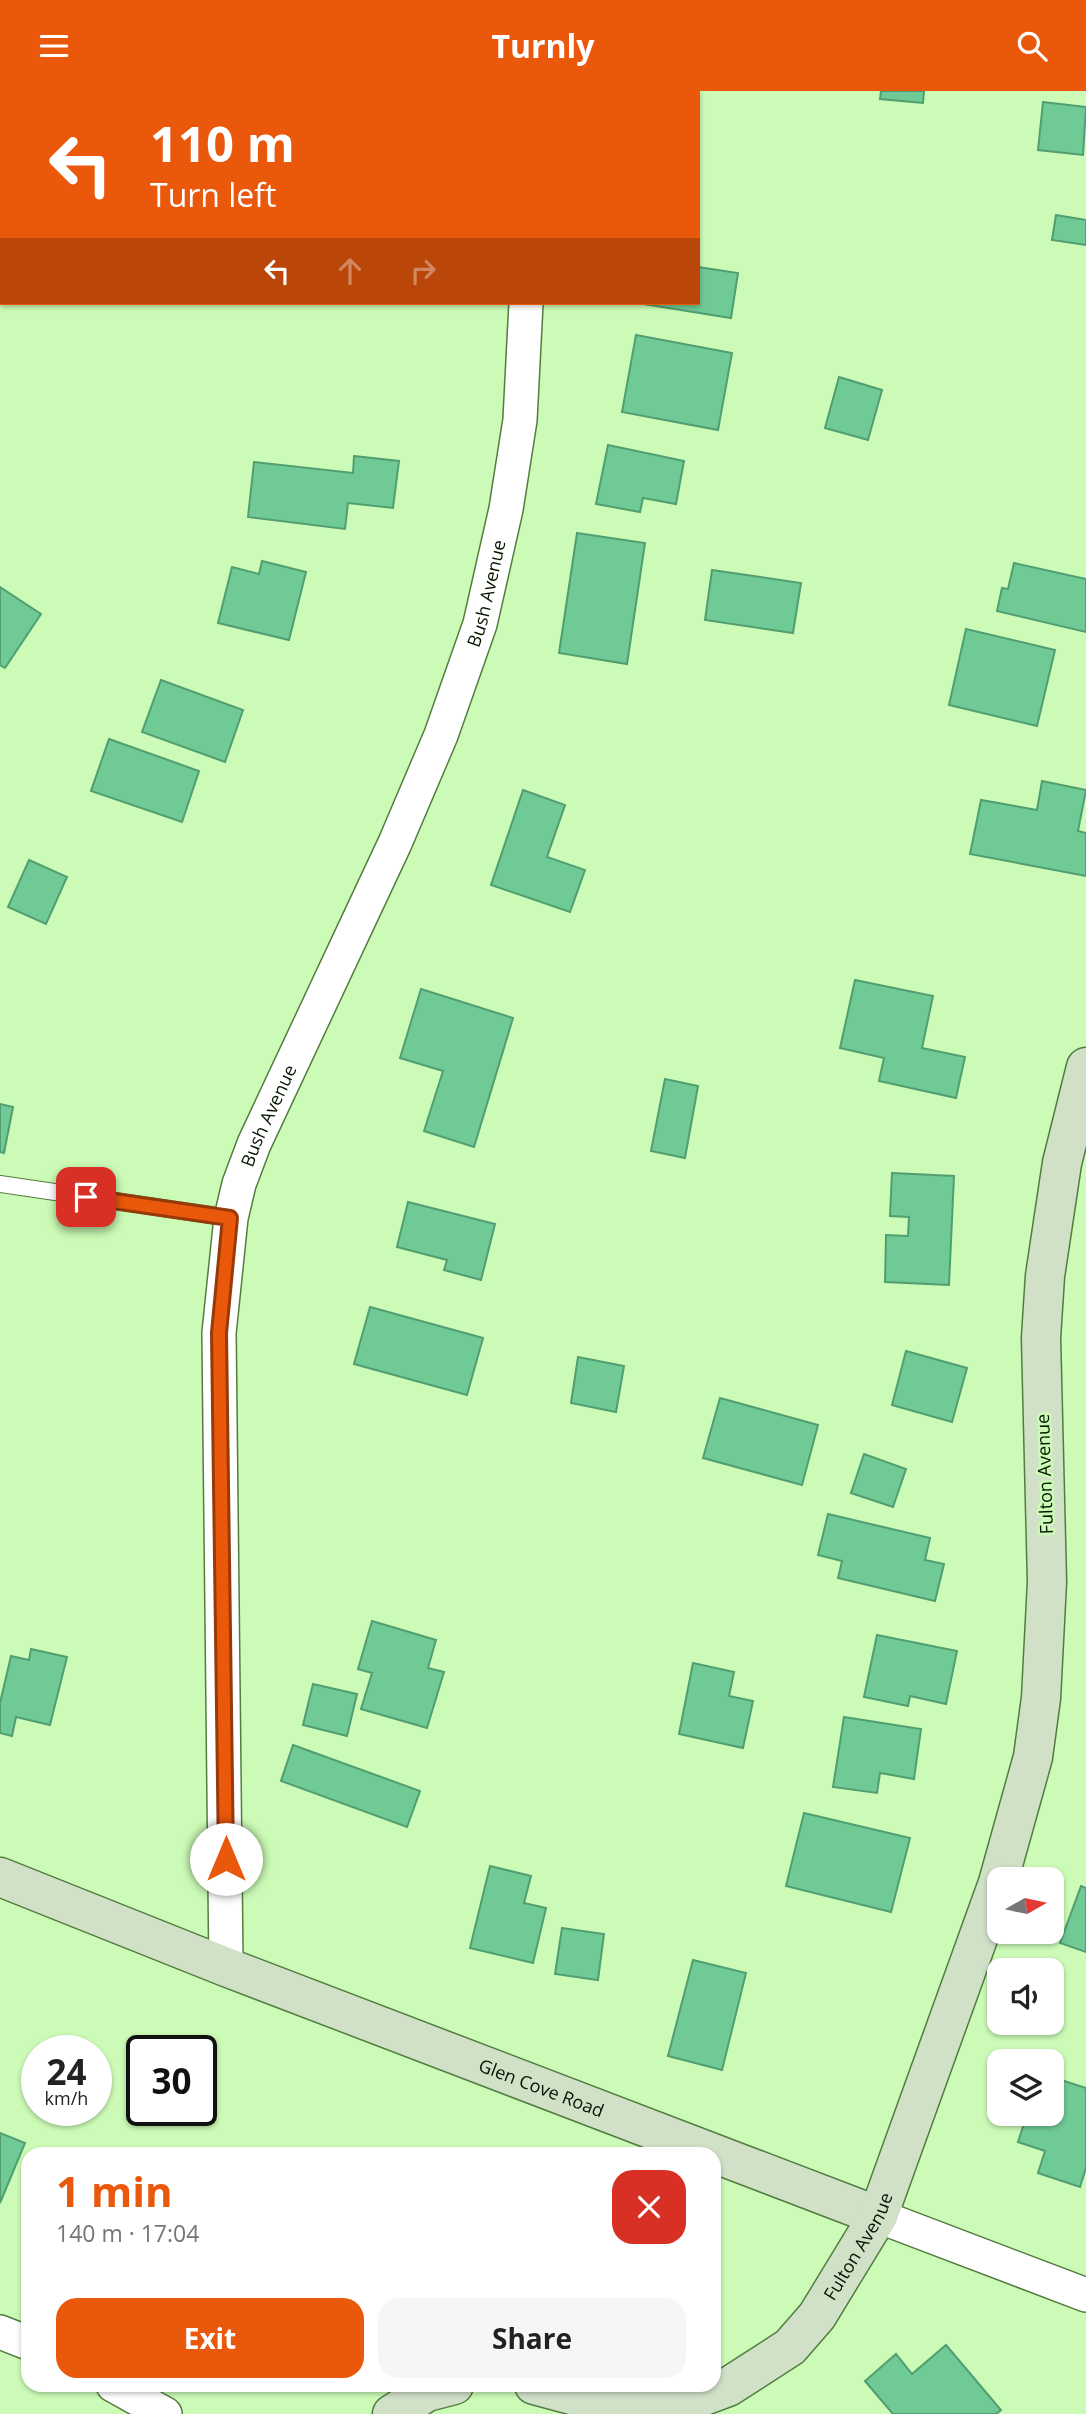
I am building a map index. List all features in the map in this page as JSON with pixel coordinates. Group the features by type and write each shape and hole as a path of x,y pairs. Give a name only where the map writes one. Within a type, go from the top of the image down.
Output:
{"street":[{"name":"Bush Avenue","path":"226,1967 219,1333 230,1218 254,1144 395,843 441,735 480,624 506,509 520,420 526,305"},
{"name":"Fulton Avenue","path":"1003,1867 1033,1757 1041,1698 1047,1582 1041,1338 1045,1276 1062,1163 1086,1067"},
{"name":"Glen Cove Road","path":"0,1877 226,1967 697,2147"},
{"name":"Fulton Avenue","path":"721,2390 790,2347 817,2316 878,2216 987,1913"},
{"name":"Glen Cove Road","path":"721,2156 1086,2295"},
{"path":"0,2332 21,2340"},
{"path":"126,2392 165,2414"},
{"path":"392,2414 427,2392"},
{"name":"Fulton Avenue","path":"560,2392 579,2397 694,2400 715,2392"}],"lane":[{"path":"0,1184 230,1218"}],"building":[{"path":"881,91 924,91 923,103 880,99"},
{"path":"1043,102 1086,107 1083,155 1038,150"},
{"path":"1056,215 1086,220 1086,245 1052,240"},
{"path":"700,267 738,273 731,318 650,305 700,305"},
{"path":"636,335 732,353 718,430 622,412"},
{"path":"839,377 882,390 868,440 825,428"},
{"path":"608,445 684,461 676,504 643,498 640,512 596,504"},
{"path":"354,456 399,461 393,508 348,503 345,529 248,517 254,462 353,473"},
{"path":"577,533 645,543 627,664 559,653"},
{"path":"262,561 306,572 289,640 218,623 232,567 259,574"},
{"path":"1014,563 1086,579 1086,632 997,611 1002,588 1008,589"},
{"path":"712,570 801,583 793,633 705,620"},
{"path":"0,587 41,614 5,668 0,665"},
{"path":"966,629 1055,650 1037,726 949,705"},
{"path":"161,680 243,710 225,762 142,732"},
{"path":"109,739 199,771 182,822 91,791"},
{"path":"1042,781 1086,790 1078,831 1086,833 1086,876 970,854 981,800 1037,810"},
{"path":"523,790 565,805 547,857 585,870 570,912 491,885"},
{"path":"29,860 67,877 46,924 8,907"},
{"path":"855,980 933,996 922,1048 965,1057 956,1098 879,1081 884,1058 840,1048"},
{"path":"421,989 513,1018 474,1147 424,1131 443,1071 400,1058"},
{"path":"665,1079 698,1086 685,1158 651,1151"},
{"path":"0,1104 13,1107 4,1153 0,1152"},
{"path":"892,1173 954,1176 949,1285 885,1282 886,1235 908,1236 909,1217 890,1216"},
{"path":"408,1202 495,1224 481,1280 444,1270 447,1260 397,1247"},
{"path":"370,1307 483,1338 467,1395 354,1364"},
{"path":"906,1351 967,1368 952,1422 892,1405"},
{"path":"578,1357 624,1366 616,1412 571,1403"},
{"path":"720,1398 818,1425 802,1485 703,1458"},
{"path":"864,1454 906,1469 893,1507 851,1493"},
{"path":"828,1514 930,1538 925,1560 944,1564 935,1601 838,1578 842,1561 818,1555"},
{"path":"372,1621 436,1640 428,1668 444,1672 427,1728 361,1709 372,1673 358,1669"},
{"path":"877,1635 957,1651 946,1704 910,1696 908,1706 864,1697"},
{"path":"31,1649 67,1657 50,1725 16,1717 12,1736 0,1733 0,1703 11,1656 29,1660"},
{"path":"693,1663 734,1672 729,1696 753,1701 743,1748 679,1734"},
{"path":"313,1684 357,1694 347,1736 303,1725"},
{"path":"844,1717 921,1729 914,1779 880,1773 877,1793 833,1787"},
{"path":"293,1745 420,1791 407,1827 281,1781"},
{"path":"804,1813 910,1838 891,1912 786,1886"},
{"path":"490,1866 531,1876 524,1903 546,1908 533,1963 470,1948"},
{"path":"1081,1886 1086,1888 1086,1952 1063,1944 1064,1932"},
{"path":"562,1928 604,1934 598,1980 555,1974"},
{"path":"693,1960 746,1973 722,2070 668,2056"},
{"path":"1064,2081 1086,2088 1086,2168 1080,2187 1038,2173 1045,2151 1018,2142 1023,2126 1064,2126"},
{"path":"0,2133 25,2143 21,2147 0,2203"},
{"path":"946,2345 1001,2410 996,2414 893,2414 865,2381 896,2354 912,2374"}],"route":[{"path":"86,1197 230,1218 219,1333 226,1859"}]}
